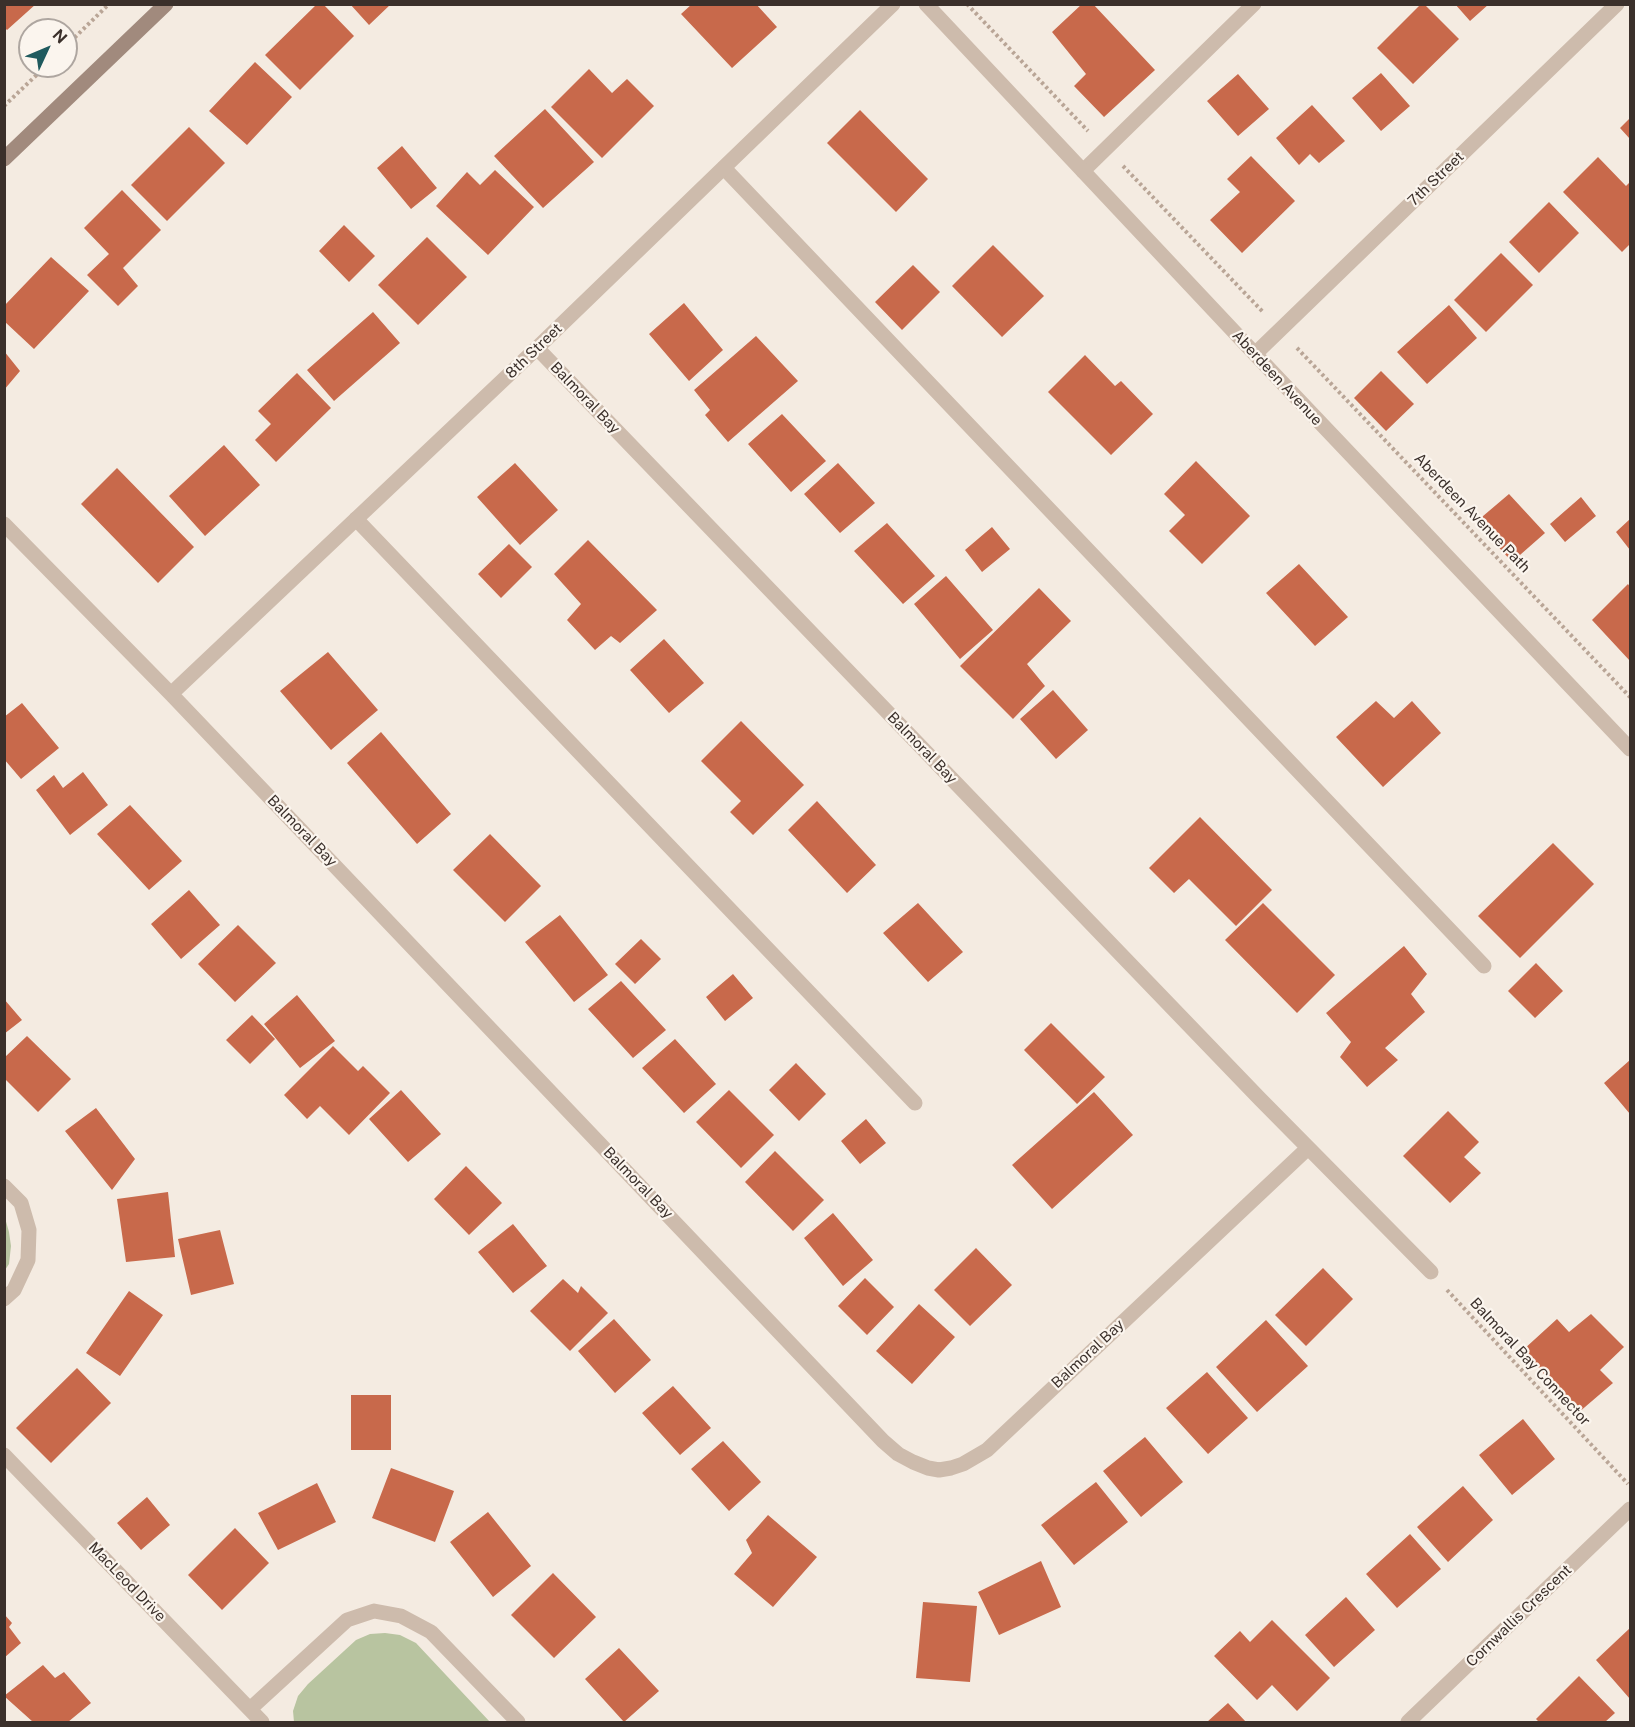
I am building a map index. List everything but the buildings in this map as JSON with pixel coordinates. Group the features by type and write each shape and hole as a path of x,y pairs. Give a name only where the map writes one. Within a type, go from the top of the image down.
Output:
{"street":[{"path":"4,159 165,4"},
{"name":"8th Street","path":"171,694 537,348 893,4"},
{"name":"Aberdeen Avenue","path":"926,4 1630,749"},
{"path":"1083,171 1254,4"},
{"name":"7th Street","path":"1255,354 1617,4"},
{"path":"724,168 1484,966"},
{"name":"Balmoral Bay","path":"537,348 1308,1148 1428,1269"},
{"path":"356,519 915,1103"},
{"name":"Balmoral Bay","path":"4,524 171,694 883,1441 898,1454 920,1465 939,1470 951,1468 987,1450 1308,1148"},
{"path":"4,1186 21,1203 29,1230 28,1260 14,1290 4,1299"},
{"name":"MacLeod Drive","path":"4,1455 262,1722"},
{"name":"Cornwallis Crescent","path":"1408,1722 1630,1509"},
{"path":"250,1709 347,1620 374,1611 401,1616 431,1632 518,1722"}],"path":[{"path":"78,34 109,4"},
{"path":"4,106 33,78"},
{"name":"Aberdeen Avenue Path","path":"1295,347 1630,697"},
{"name":"Balmoral Bay Connector","path":"1428,1269 1430,1265 1438,1274 1442,1285 1630,1486"}],"green space":[{"path":"5,1218 11,1246 9,1264 5,1270"},
{"path":"370,1634 400,1635 416,1643 490,1722 294,1722 293,1711 298,1696 308,1684 356,1640"}]}
